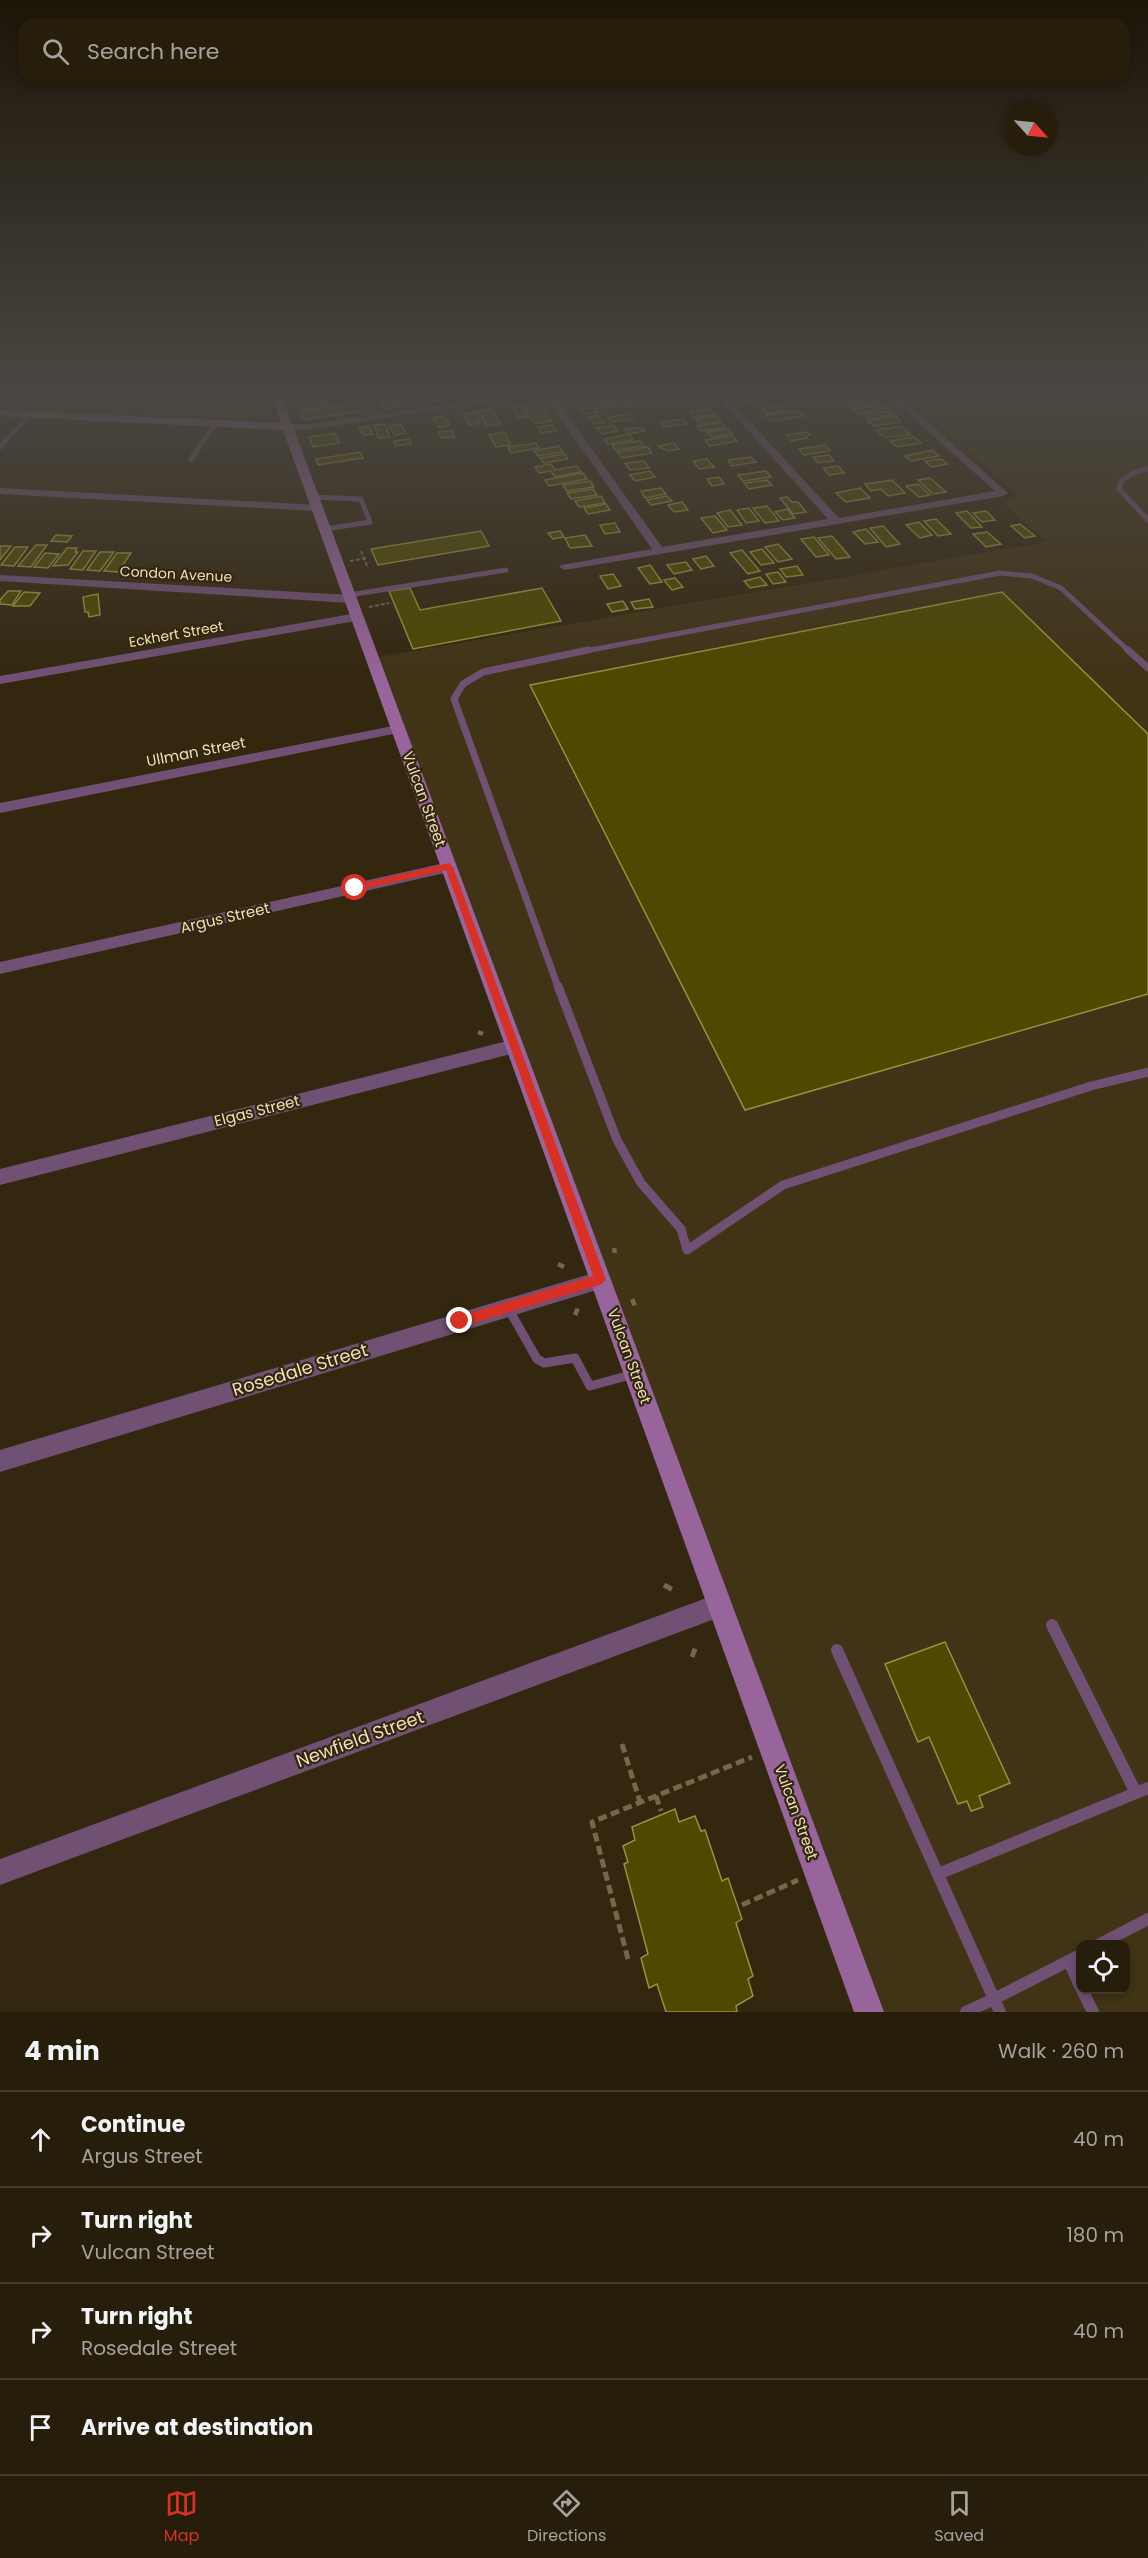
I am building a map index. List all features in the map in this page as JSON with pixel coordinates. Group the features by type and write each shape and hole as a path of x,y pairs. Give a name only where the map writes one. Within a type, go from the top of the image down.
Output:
{"street":[{"name":"Vulcan Street","path":"311,490 356,604 398,729 869,2012"},
{"path":"615,490 659,552"},
{"path":"807,490 836,522"},
{"path":"565,567 1003,493 999,490"},
{"path":"0,491 315,502"},
{"name":"Condon Avenue","path":"0,578 356,604"},
{"name":"Eckhert Street","path":"0,680 356,604"},
{"name":"Ullman Street","path":"0,808 398,729"},
{"name":"Argus Street","path":"0,968 449,867"},
{"name":"Elgas Street","path":"0,1178 514,1046"},
{"name":"Rosedale Street","path":"0,1461 600,1280"},
{"name":"Newfield Street","path":"0,1872 720,1605"}],"lane":[{"path":"1120,490 1148,520"},
{"path":"315,502 361,499 370,522 325,529"},
{"path":"356,604 506,570"},
{"path":"1148,668 1061,588 1032,576 1000,573 508,665 479,672 459,686 454,699 565,1006 618,1140 641,1182 681,1229 687,1250 783,1185 1091,1086 1148,1072"},
{"path":"507,1307 537,1359 544,1363 575,1358 585,1382 590,1386 635,1374"},
{"path":"938,1874 1142,1790 1052,1625"},
{"path":"837,1650 997,2006"},
{"path":"1108,1940 1148,1919"},
{"path":"966,2012 997,2006 1075,1958"},
{"path":"1084,1994 1093,2012"}],"path":[{"path":"361,550 368,568"},
{"path":"349,561 366,559"},
{"path":"356,604 389,603"},
{"path":"478,1032 483,1035"},
{"path":"558,1264 564,1267"},
{"path":"632,1299 635,1306"},
{"path":"575,1315 578,1308"},
{"path":"664,1585 675,1592"},
{"path":"692,1657 696,1646"},
{"path":"622,1744 640,1802"},
{"path":"628,1959 592,1822 746,1760"},
{"path":"656,1796 661,1812"},
{"path":"742,1905 790,1884"}],"shaded area":[{"path":"1013,490 1148,490 1148,2012 874,2012 372,658 1046,542 1001,501 1020,496"}],"building":[{"path":"594,490 597,495 571,499 567,493"},
{"path":"663,490 666,494 645,498 641,491"},
{"path":"862,490 870,498 846,502 836,493"},
{"path":"882,490 902,490 905,493 888,496"},
{"path":"911,490 924,490 930,495 919,497"},
{"path":"929,490 944,490 946,492 933,494"},
{"path":"601,496 605,503 579,507 575,501"},
{"path":"667,496 672,501 651,505 647,500"},
{"path":"787,497 792,502 798,502 806,512 793,514 780,498"},
{"path":"682,502 688,510 674,512 668,505"},
{"path":"606,504 610,510 588,514 584,508"},
{"path":"767,506 779,521 765,523 753,508"},
{"path":"749,508 759,521 746,523 737,510"},
{"path":"787,509 795,518 783,520 775,512"},
{"path":"730,510 742,525 728,527 717,513"},
{"path":"967,511 982,527 971,528 956,513"},
{"path":"986,511 995,520 982,522 973,513"},
{"path":"715,516 727,530 713,533 701,518"},
{"path":"936,519 951,534 938,536 924,521"},
{"path":"919,522 932,535 920,538 906,525"},
{"path":"615,523 620,532 605,534 600,525"},
{"path":"1020,524 1035,536 1025,538 1011,526"},
{"path":"883,526 900,544 886,547 870,528"},
{"path":"866,529 878,542 865,544 853,532"},
{"path":"481,531 489,546 378,565 371,549"},
{"path":"560,531 564,537 553,539 548,533"},
{"path":"987,532 1001,544 986,547 973,534"},
{"path":"56,535 72,536 67,542 51,541"},
{"path":"585,535 592,546 570,548 565,538"},
{"path":"832,536 850,557 836,559 818,538"},
{"path":"814,537 829,555 816,557 801,539"},
{"path":"778,544 792,559 778,562 765,547"},
{"path":"36,545 47,545 31,567 18,566"},
{"path":"0,546 11,546 0,560"},
{"path":"15,547 28,547 14,566 1,565"},
{"path":"67,548 77,548 75,552 78,552 68,565 53,566"},
{"path":"762,549 774,563 761,565 750,552"},
{"path":"742,550 760,571 748,574 730,553"},
{"path":"83,551 96,551 83,570 70,569"},
{"path":"100,552 114,552 100,571 87,570"},
{"path":"45,553 59,554 48,568 34,567"},
{"path":"117,553 131,553 118,572 104,571"},
{"path":"706,556 714,566 701,569 693,559"},
{"path":"686,562 692,570 674,574 667,565"},
{"path":"650,565 662,582 650,584 638,568"},
{"path":"797,566 803,575 786,577 780,569"},
{"path":"778,572 786,582 773,584 766,574"},
{"path":"613,574 621,586 608,589 600,576"},
{"path":"760,577 767,585 750,588 744,581"},
{"path":"675,578 683,587 672,590 664,580"},
{"path":"410,588 420,610 542,588 561,621 413,649 389,591"},
{"path":"8,591 21,591 12,605 0,604 0,600"},
{"path":"24,592 40,593 30,606 13,606"},
{"path":"1002,592 1148,734 1148,994 745,1110 530,685"},
{"path":"98,594 100,615 89,617 88,612 85,612 83,597"},
{"path":"649,599 653,607 635,609 631,602"},
{"path":"623,601 628,609 612,612 607,604"},
{"path":"945,1642 1010,1783 979,1796 983,1807 971,1811 967,1801 958,1804 929,1737 918,1742 885,1664"},
{"path":"675,1809 679,1822 695,1816 701,1831 705,1830 722,1881 728,1878 742,1919 736,1923 753,1976 748,1979 753,1996 736,2006 737,2012 666,2012 657,1984 649,1988 641,1958 648,1954 624,1864 628,1862 623,1846 635,1840 632,1827"}],"route":[{"path":"355,888 449,867 600,1280 460,1321"}]}
